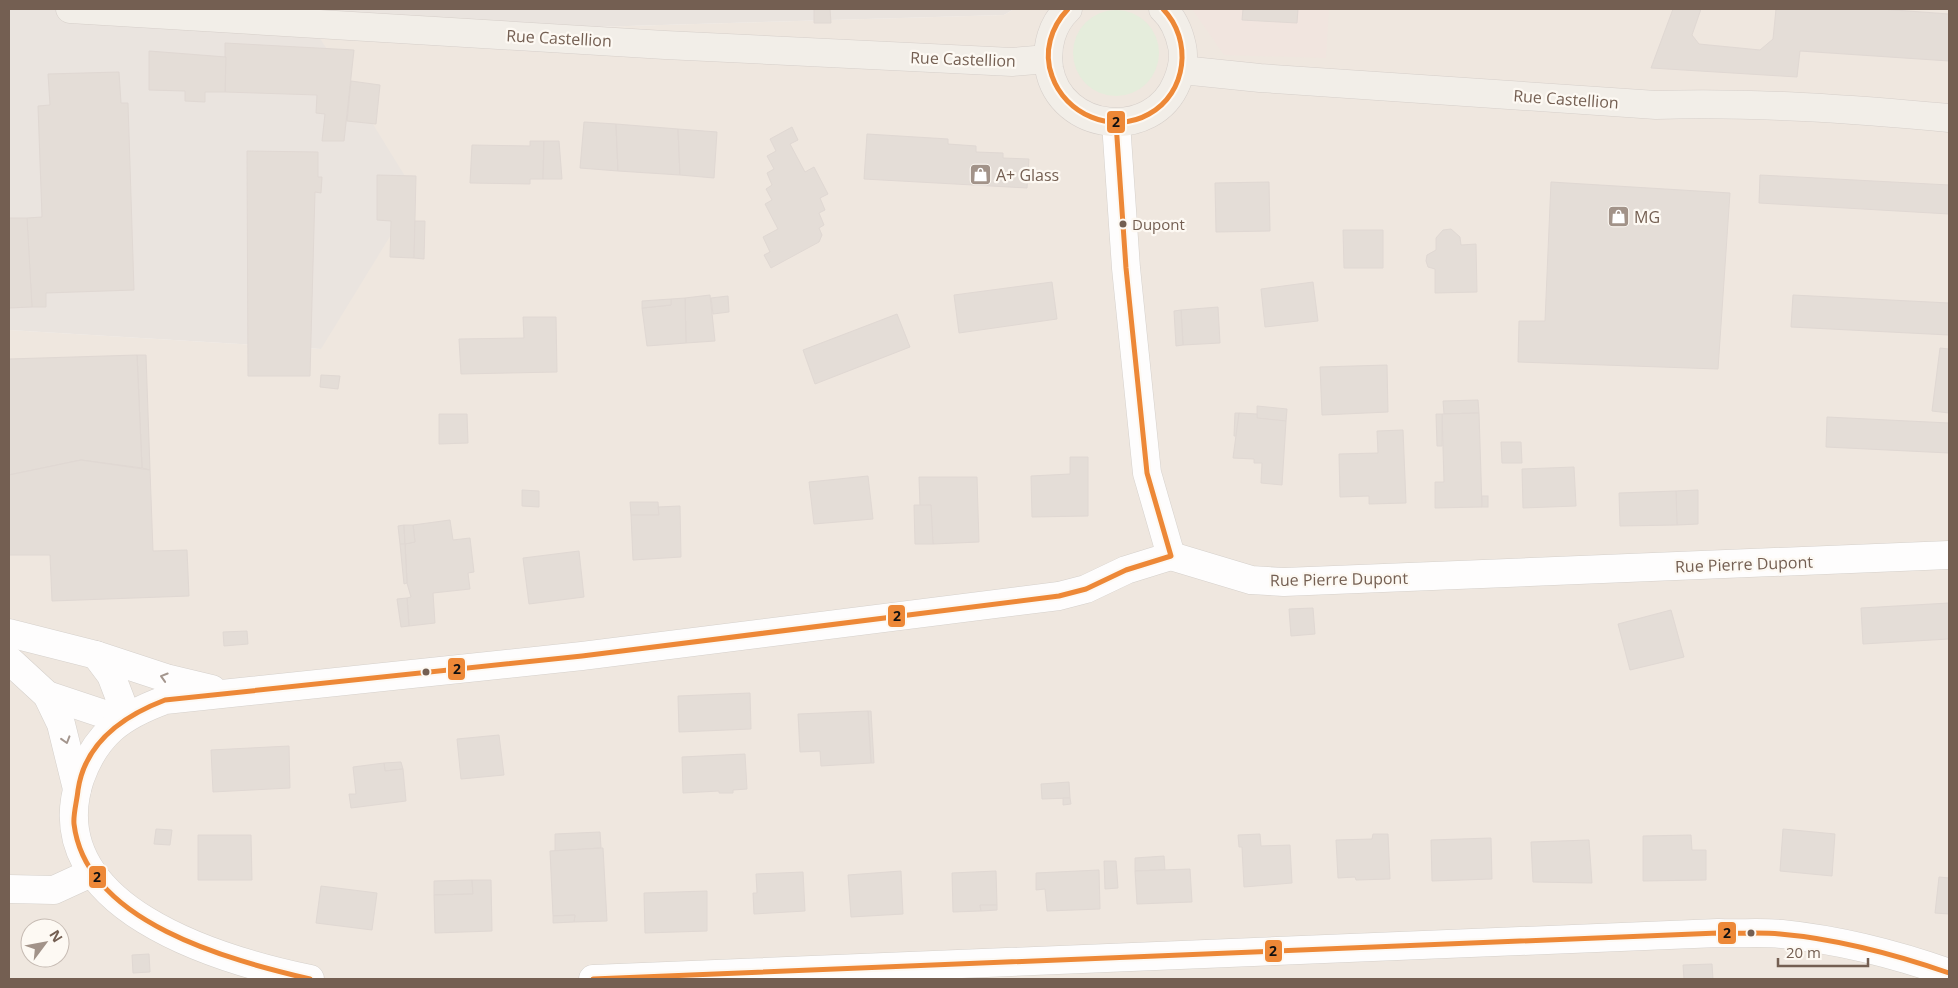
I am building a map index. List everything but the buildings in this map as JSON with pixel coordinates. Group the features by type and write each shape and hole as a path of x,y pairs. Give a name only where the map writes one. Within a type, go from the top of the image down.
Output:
{"main road":[{"name":"Rue Castellion","path":"70,9 665,45 1012,62 1048,59"},
{"path":"1068,9 1062,15 1052,33 1048,59 1050,73 1058,91 1071,106 1088,118 1116,123 1145,117 1161,106 1174,91 1182,70 1183,52 1179,32 1163,9"},
{"name":"Rue Castellion","path":"1182,70 1260,78 1656,105 1720,103 1866,110 1949,118"}],"street":[{"path":"310,979 265,970 209,950 156,926 123,906 92,873 77,838 74,819 77,789 86,763 105,733 145,707 165,700 582,656 1059,596 1086,589 1126,570 1170,556 1147,473 1126,268 1116,123"},
{"name":"Rue Pierre Dupont","path":"1170,556 1251,580 1284,582 1949,555"},
{"path":"9,633 96,655 166,678 228,693"},
{"path":"96,655 111,675 128,717"},
{"path":"9,660 47,695 61,724 77,789"},
{"path":"47,695 101,713 128,717"},
{"path":"9,889 54,890 92,873"},
{"path":"594,979 1718,934 1780,934 1824,939 1909,959 1949,973"}],"shaded area":[{"path":"9,9 1014,9 1004,15 318,35 416,194 321,349 9,330"},
{"path":"1014,9 1949,9 1949,979 9,979 9,330 321,349 317,35 1004,15"},
{"path":"1192,9 1329,9 1326,58 1224,55"}],"green space":[{"path":"1108,10 1124,10 1133,13 1147,22 1156,36 1159,53 1156,70 1147,84 1133,93 1124,96 1108,96 1092,89 1080,77 1073,61 1073,45 1080,29 1092,17"}],"transit line":[{"name":"2","path":"1068,9 1057,24 1050,40 1048,58 1052,76 1058,89 1067,101 1079,110 1105,121 1120,122 1135,120 1149,114 1162,105 1178,80 1182,65 1182,50 1173,22 1163,9"},
{"name":"2","path":"310,979 241,961 203,948 166,931 133,912 105,887 84,858 74,824 74,816 82,773 89,758 108,733 135,714 165,700 582,656 1059,596 1086,589 1126,570 1171,556 1147,473 1126,268 1116,123"},
{"name":"2","path":"593,979 1718,933 1772,933 1802,936 1887,954 1949,973"}],"place":[{"name":"A+ Glass","path":"980,175"},
{"name":"MG","path":"1618,217"},
{"name":"Dupont","path":"1123,224"}]}
